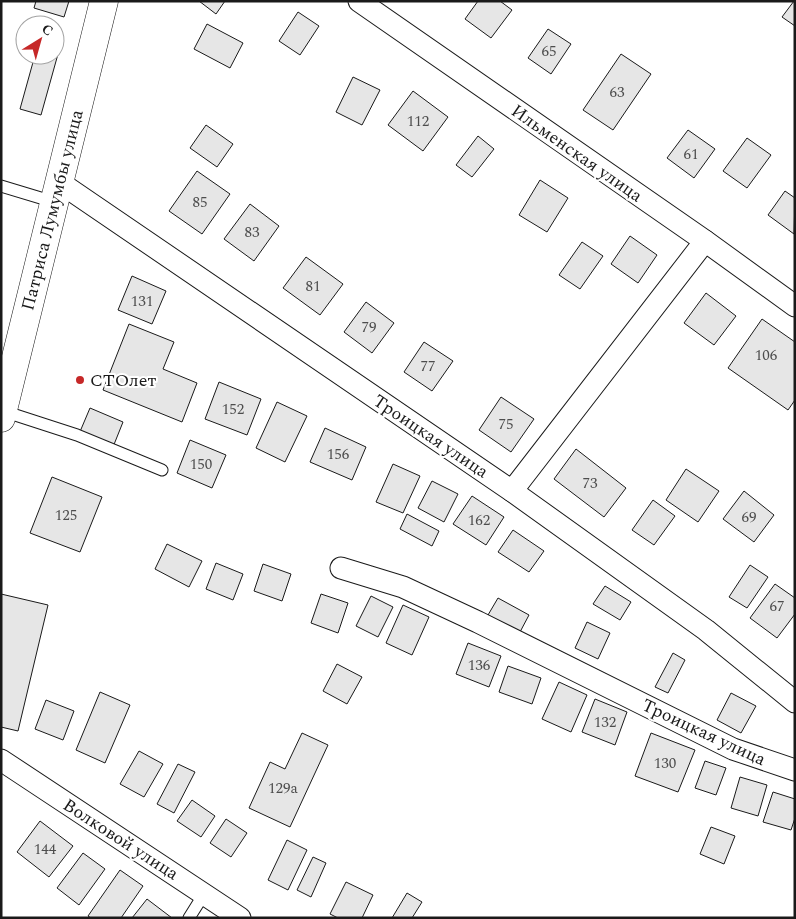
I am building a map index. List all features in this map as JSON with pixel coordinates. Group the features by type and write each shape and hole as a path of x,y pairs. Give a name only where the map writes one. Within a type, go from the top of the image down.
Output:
{"street":[{"name":"Патриса Лумумбы улица","path":"2,415 104,1"},
{"name":"Ильменская улица","path":"359,1 795,306"},
{"name":"Троицкая улица","path":"56,192 512,491 706,630 795,702"},
{"path":"512,491 704,241"},
{"name":"Троицкая улица","path":"341,568 403,587 478,622 733,749 795,770"},
{"name":"Волковой улица","path":"1,760 240,918"}],"lane":[{"path":"1,186 56,192"},
{"path":"2,415 77,435 162,470"},
{"path":"189,918 204,894"}],"building":[{"path":"36,1 69,1 65,15 57,15 34,8"},
{"path":"199,1 225,1 216,14"},
{"path":"478,1 500,1 512,10 491,38 465,19"},
{"path":"795,1 795,26 782,17"},
{"path":"298,12 319,26 300,55 279,41"},
{"path":"207,24 243,43 230,68 194,49"},
{"path":"548,29 571,44 551,74 528,58"},
{"path":"621,54 651,74 613,130 583,110"},
{"path":"32,65 55,65 41,115 20,109"},
{"path":"353,77 380,90 362,125 336,112"},
{"path":"413,91 448,117 423,151 388,125"},
{"path":"206,125 233,144 217,167 190,148"},
{"path":"688,130 715,149 694,178 667,158"},
{"path":"478,136 494,149 472,177 456,165"},
{"path":"747,138 771,155 747,188 723,171"},
{"path":"197,171 230,194 202,234 169,211"},
{"path":"540,180 568,198 547,232 519,215"},
{"path":"785,191 795,198 794,234 768,215"},
{"path":"250,204 279,226 254,261 224,239"},
{"path":"630,236 657,255 638,283 611,264"},
{"path":"582,242 603,256 580,289 559,275"},
{"path":"306,257 343,284 320,315 283,288"},
{"path":"132,276 166,291 152,324 118,310"},
{"path":"706,293 736,316 714,345 684,323"},
{"path":"366,302 394,323 372,353 344,332"},
{"path":"762,319 795,342 795,400 788,410 728,368"},
{"path":"129,324 174,342 163,369 197,383 182,422 103,390"},
{"path":"424,342 453,361 432,391 404,372"},
{"path":"219,382 261,399 247,435 205,419"},
{"path":"501,397 534,419 511,452 479,430"},
{"path":"277,402 307,416 285,462 256,448"},
{"path":"90,408 123,422 113,447 79,434"},
{"path":"325,428 366,447 352,480 310,462"},
{"path":"190,440 226,455 212,488 177,473"},
{"path":"576,449 626,488 604,517 554,479"},
{"path":"393,464 420,476 403,513 376,502"},
{"path":"686,469 719,491 698,522 666,500"},
{"path":"52,477 102,497 80,552 30,533"},
{"path":"432,481 458,494 444,522 418,508"},
{"path":"744,491 774,515 754,542 723,519"},
{"path":"472,496 504,517 486,545 453,524"},
{"path":"653,500 675,516 654,545 632,530"},
{"path":"407,514 439,531 432,546 400,529"},
{"path":"513,530 544,551 529,572 498,552"},
{"path":"167,544 202,561 189,587 155,569"},
{"path":"216,563 243,574 233,600 206,589"},
{"path":"263,564 291,574 282,601 254,591"},
{"path":"750,565 768,577 747,608 729,597"},
{"path":"775,584 795,598 795,614 777,638 750,618"},
{"path":"605,586 631,602 620,620 593,604"},
{"path":"1,594 48,605 18,731 1,727"},
{"path":"321,594 348,603 338,633 311,623"},
{"path":"371,596 393,607 378,637 356,626"},
{"path":"498,598 529,615 520,632 488,615"},
{"path":"403,605 429,617 412,655 386,643"},
{"path":"587,622 610,633 598,659 575,648"},
{"path":"468,643 501,656 489,687 456,674"},
{"path":"673,653 685,660 668,693 655,687"},
{"path":"337,664 362,677 347,704 323,691"},
{"path":"508,666 541,678 532,704 499,692"},
{"path":"559,682 587,695 571,732 542,719"},
{"path":"100,692 130,705 105,763 76,750"},
{"path":"731,693 756,706 741,733 717,720"},
{"path":"595,699 627,712 615,745 582,732"},
{"path":"46,700 74,711 63,740 35,729"},
{"path":"302,733 328,745 290,827 249,808 270,762 285,769"},
{"path":"651,733 695,750 678,792 635,776"},
{"path":"139,751 163,764 144,797 120,784"},
{"path":"705,761 726,768 716,795 695,788"},
{"path":"178,764 195,772 174,813 157,804"},
{"path":"740,777 767,785 758,816 731,808"},
{"path":"773,792 795,799 795,818 791,830 763,822"},
{"path":"192,800 215,816 201,837 177,821"},
{"path":"226,819 247,833 231,857 210,843"},
{"path":"40,821 73,846 49,877 17,852"},
{"path":"711,827 735,836 724,864 700,854"},
{"path":"287,840 307,850 288,890 268,880"},
{"path":"83,853 105,869 79,905 57,888"},
{"path":"313,857 326,863 311,897 297,890"},
{"path":"120,870 143,886 121,918 91,918 88,916"},
{"path":"346,882 373,895 362,918 338,918 330,914"},
{"path":"407,893 422,902 412,918 392,918"},
{"path":"147,899 172,918 132,918"}],"place":[{"name":"СТОлет","path":"80,380"}]}
